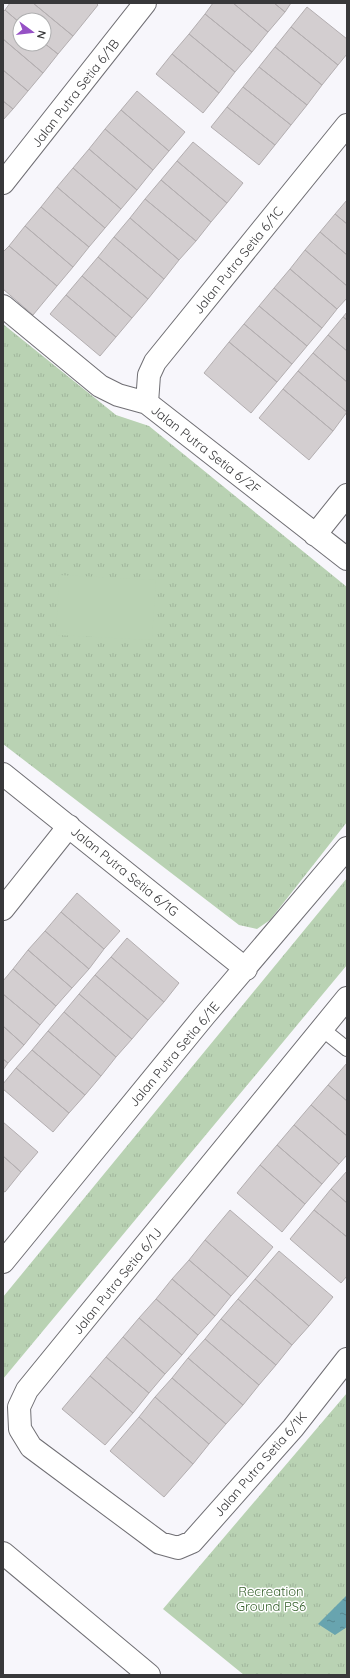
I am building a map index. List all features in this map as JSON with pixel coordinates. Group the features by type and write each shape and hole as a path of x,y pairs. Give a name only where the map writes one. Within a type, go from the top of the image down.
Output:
{"street":[{"name":"Jalan Putra Setia 6/1B","path":"3,183 146,3"},
{"name":"Jalan Putra Setia 6/1C","path":"147,403 149,375 155,362 347,125"},
{"name":"Jalan Putra Setia 6/2F","path":"3,306 100,386 118,395 147,403 347,559"},
{"path":"315,535 347,495"},
{"name":"Jalan Putra Setia 6/1G","path":"3,774 246,969"},
{"path":"3,909 69,826"},
{"name":"Jalan Putra Setia 6/1E","path":"3,1262 200,1021 246,969 347,848"},
{"name":"Jalan Putra Setia 6/1J","path":"160,1543 31,1447 20,1429 19,1408 27,1390 347,998"},
{"name":"Jalan Putra Setia 6/1K","path":"160,1543 178,1548 192,1542 293,1428 347,1359"},
{"path":"3,1554 148,1675"}],"lane":[{"path":"322,1029 347,1049"}],"green space":[{"path":"3,324 116,415 149,426 347,587 347,822 270,920 257,929 239,925 3,744"},
{"path":"59,575 156,580 152,640 56,635"},
{"path":"347,878 347,965 3,1379 3,1297"},
{"name":"Recreation Ground PS6","path":"347,1393 347,1675 244,1675 163,1609"}],"water":[{"path":"347,1592 347,1627 335,1635 318,1624 346,1596"}],"building":[{"path":"10,3 33,3 44,12 12,12 12,16 5,10"},
{"path":"33,3 96,3 98,5 73,36 52,19 52,12 44,12"},
{"path":"213,3 233,3 268,32 252,52 205,14"},
{"path":"233,3 274,3 285,12 268,32"},
{"path":"274,3 291,3 285,12"},
{"path":"307,7 347,39 347,54 338,65 291,27"},
{"path":"5,10 12,16 12,47 3,39 3,12"},
{"path":"205,14 252,52 235,72 189,34"},
{"path":"52,19 73,36 58,54 52,49"},
{"path":"291,27 338,65 322,85 275,47"},
{"path":"189,34 235,72 219,93 172,54"},
{"path":"3,39 12,47 12,52 18,52 43,73 28,91 3,70"},
{"path":"275,47 322,85 307,105 259,67"},
{"path":"52,49 58,54 43,73 18,52 52,52"},
{"path":"172,54 219,93 203,113 156,74"},
{"path":"259,67 307,105 291,125 243,87"},
{"path":"3,70 28,91 13,109 3,101"},
{"path":"243,87 291,125 275,145 227,107"},
{"path":"137,91 185,132 169,151 121,110"},
{"path":"3,101 13,109 3,120"},
{"path":"227,107 275,145 259,165 211,127"},
{"path":"121,110 169,151 153,170 105,129"},
{"path":"105,129 153,170 137,190 89,149"},
{"path":"193,142 243,183 227,203 177,161"},
{"path":"89,149 137,190 121,209 73,168"},
{"path":"177,161 227,203 211,222 161,180"},
{"path":"73,168 121,209 105,228 57,187"},
{"path":"161,180 211,222 196,241 145,199"},
{"path":"57,187 105,228 89,247 41,207"},
{"path":"145,199 196,241 179,260 130,218"},
{"path":"347,200 347,224 335,214"},
{"path":"41,207 89,247 73,267 25,226"},
{"path":"335,214 347,224 347,255 320,232"},
{"path":"130,218 179,260 164,279 114,237"},
{"path":"25,226 73,267 57,286 9,246"},
{"path":"320,232 347,255 347,286 305,250"},
{"path":"114,237 164,279 148,299 98,257"},
{"path":"9,246 57,286 33,315 3,289 3,252"},
{"path":"305,250 347,286 347,298 337,309 290,269"},
{"path":"98,257 148,299 132,318 82,276"},
{"path":"290,269 337,309 322,328 274,288"},
{"path":"82,276 132,318 116,337 66,295"},
{"path":"274,288 322,328 307,346 259,306"},
{"path":"66,295 116,337 100,356 50,314"},
{"path":"259,306 307,346 292,364 244,324"},
{"path":"347,312 347,320 343,317"},
{"path":"343,317 347,320 347,351 328,335"},
{"path":"244,324 292,364 277,382 229,342"},
{"path":"328,335 347,351 347,382 313,353"},
{"path":"229,342 277,382 251,413 204,373"},
{"path":"313,353 347,382 347,412 298,371"},
{"path":"298,371 347,412 333,431 283,389"},
{"path":"283,389 333,431 309,460 259,418"},
{"path":"77,893 120,931 104,949 61,912"},
{"path":"61,912 104,949 89,969 45,931"},
{"path":"45,931 89,969 72,988 28,950"},
{"path":"127,938 179,983 164,1002 111,957"},
{"path":"28,950 72,988 56,1006 13,969"},
{"path":"111,957 164,1002 148,1020 95,975"},
{"path":"13,969 56,1006 40,1025 3,994 3,981"},
{"path":"95,975 148,1020 132,1039 79,994"},
{"path":"3,994 40,1025 24,1045 3,1026"},
{"path":"79,994 132,1039 116,1057 64,1012"},
{"path":"64,1012 116,1057 101,1076 48,1031"},
{"path":"3,1026 24,1045 8,1063 3,1059"},
{"path":"48,1031 101,1076 85,1095 32,1050"},
{"path":"32,1050 85,1095 69,1113 16,1068"},
{"path":"3,1059 8,1063 3,1070"},
{"path":"347,1063 347,1101 328,1085"},
{"path":"16,1068 69,1113 53,1132 3,1089 3,1084"},
{"path":"328,1085 347,1101 347,1136 311,1105"},
{"path":"311,1105 347,1136 347,1155 339,1164 294,1125"},
{"path":"3,1122 38,1152 21,1172 3,1156"},
{"path":"294,1125 339,1164 322,1184 277,1145"},
{"path":"277,1145 322,1184 305,1204 260,1165"},
{"path":"3,1156 21,1172 5,1192 3,1191"},
{"path":"260,1165 305,1204 282,1232 237,1193"},
{"path":"347,1171 347,1203 331,1189"},
{"path":"331,1189 347,1203 347,1237 314,1210"},
{"path":"230,1210 273,1247 248,1277 205,1240"},
{"path":"314,1210 347,1237 347,1276 341,1283 290,1239"},
{"path":"205,1240 248,1277 231,1296 189,1260"},
{"path":"279,1251 333,1297 309,1326 255,1279"},
{"path":"189,1260 231,1296 215,1316 172,1279"},
{"path":"172,1279 215,1316 198,1335 156,1299"},
{"path":"255,1279 309,1326 292,1345 238,1299"},
{"path":"156,1299 198,1335 182,1355 139,1318"},
{"path":"238,1299 292,1345 276,1365 221,1319"},
{"path":"139,1318 182,1355 165,1374 123,1337"},
{"path":"221,1319 276,1365 259,1385 205,1339"},
{"path":"123,1337 165,1374 149,1393 106,1357"},
{"path":"205,1339 259,1385 243,1405 188,1358"},
{"path":"106,1357 149,1393 133,1413 90,1376"},
{"path":"188,1358 243,1405 226,1424 172,1378"},
{"path":"90,1376 133,1413 105,1445 62,1409"},
{"path":"172,1378 226,1424 209,1444 155,1397"},
{"path":"155,1397 209,1444 193,1464 139,1417"},
{"path":"139,1417 193,1464 164,1497 110,1451"}]}
